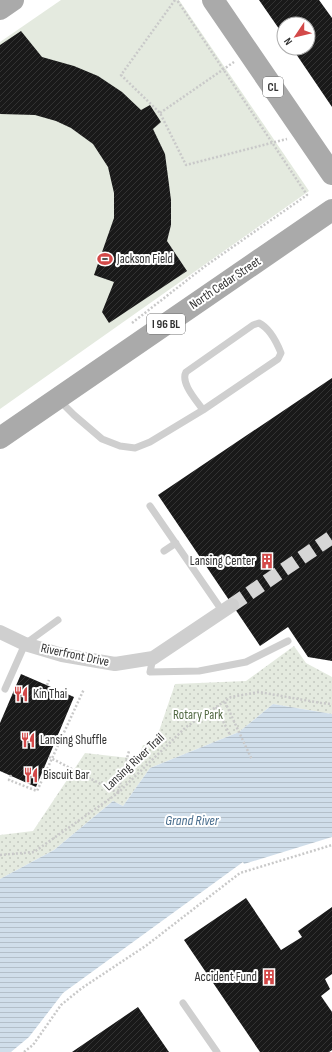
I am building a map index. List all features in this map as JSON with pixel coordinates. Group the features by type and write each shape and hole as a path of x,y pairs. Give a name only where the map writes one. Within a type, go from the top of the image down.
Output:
{"main road":[{"path":"0,9 13,0"},
{"name":"CL","path":"213,0 332,174"},
{"name":"North Cedar Street","path":"0,438 332,210"}],"street":[{"name":"Riverfront Drive","path":"0,632 25,644 62,655 115,664 153,658 227,609"}],"lane":[{"path":"57,398 102,439 120,446 135,448 150,442 203,410 278,359 281,353 279,348 264,326 259,323 253,325 186,372 184,376 185,382 203,410"},
{"path":"150,506 176,543 227,609"},
{"path":"164,551 176,543"},
{"path":"5,689 25,644 58,620"},
{"path":"153,658 150,672 199,671 246,662 288,641"},
{"path":"183,1003 217,1052"}],"path":[{"path":"128,326 204,267 307,195 273,143 224,69 176,0 121,75 160,113 186,165 273,143 305,135"},
{"path":"160,113 248,51"},
{"path":"47,685 49,680"},
{"path":"11,775 9,780 37,791 84,690"},
{"name":"Lansing River Trail","path":"0,855 34,852 118,793 186,726 231,698 259,692 332,704"},
{"path":"225,702 252,760"},
{"path":"216,707 230,736"},
{"path":"49,757 118,793 129,751"},
{"path":"24,1052 33,1045 61,1005 82,988 158,936 240,873 332,845"}],"green space":[{"name":"Jackson Field","path":"61,0 179,0 309,191 0,409 0,42"},
{"name":"Rotary Park","path":"294,646 306,663 332,677 332,714 273,704 239,732 150,768 123,806 113,801 54,850 0,879 0,835 33,831 85,753 138,759 143,745 154,746 175,684 246,681"}],"water":[{"name":"Grand River","path":"273,704 332,714 332,837 244,864 243,862 63,993 29,1037 11,1052 0,1052 0,879 54,850 113,801 123,806 150,768 239,732"}],"building":[{"path":"259,0 319,0 332,18 332,107 297,56 316,56 316,16 276,16 276,24"},
{"path":"21,31 42,57 74,66 98,76 122,92 141,110 150,105 161,122 153,129 165,154 171,200 171,225 167,241 187,271 109,323 102,312 114,282 94,275 114,218 114,193 108,167 93,144 71,128 56,121 35,115 0,114 0,45"},
{"name":"Lansing Center","path":"332,378 332,661 308,657 288,627 260,646 158,495"},
{"name":"Lansing Shuffle","path":"21,674 74,697 36,787 0,771 0,723"},
{"name":"Accident Fund","path":"246,898 281,950 302,937 298,931 332,907 332,974 325,979 330,989 321,996 332,1012 332,1050 329,1052 260,1052 184,940"},
{"path":"138,1007 169,1052 72,1052"}],"tunnel":[{"path":"232,605 332,537"}],"place":[{"name":"Jackson Field","path":"105,259"},
{"name":"Lansing Center","path":"267,561"},
{"name":"Kin Thai","path":"21,694"},
{"name":"Lansing Shuffle","path":"28,740"},
{"name":"Biscuit Bar","path":"31,775"},
{"name":"Accident Fund","path":"269,977"}]}
